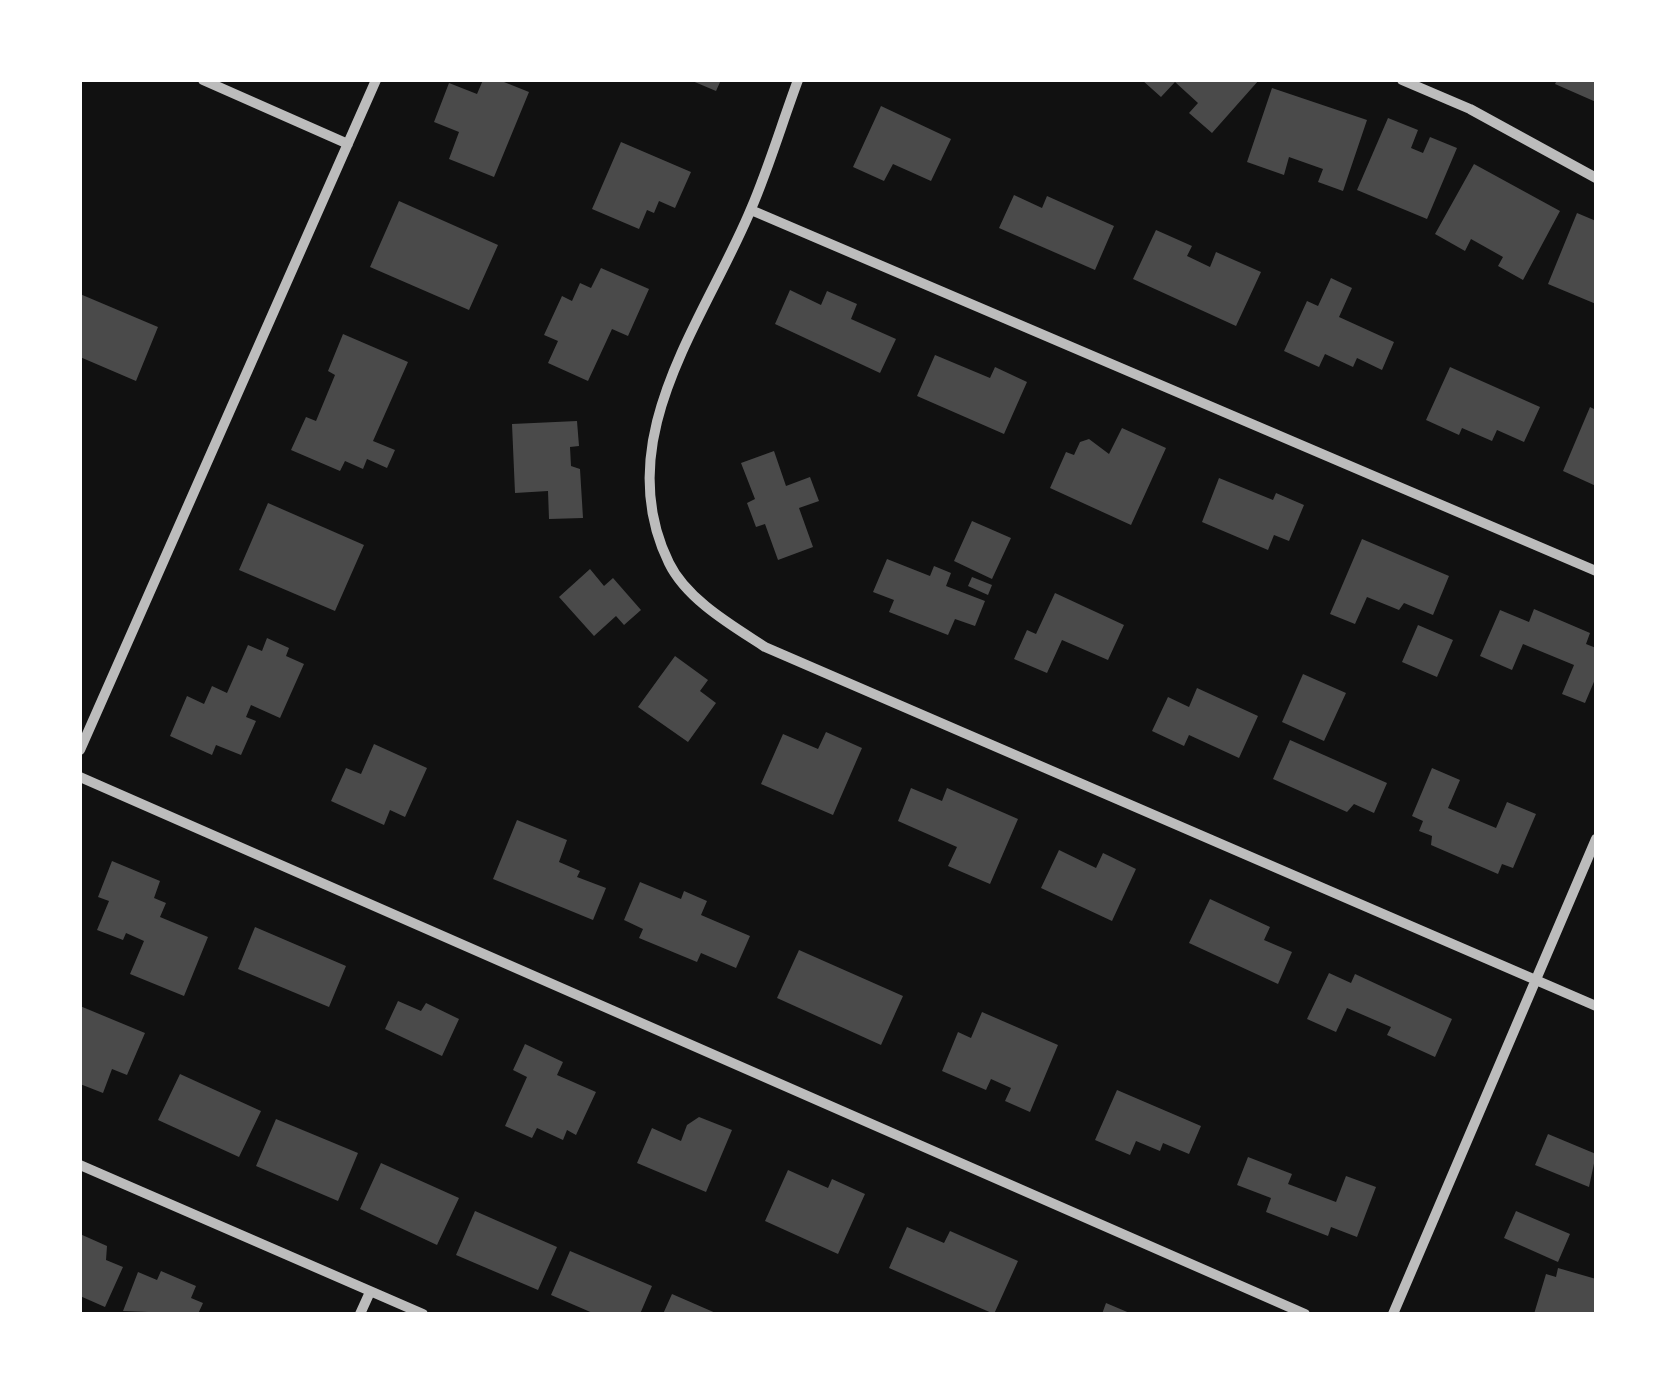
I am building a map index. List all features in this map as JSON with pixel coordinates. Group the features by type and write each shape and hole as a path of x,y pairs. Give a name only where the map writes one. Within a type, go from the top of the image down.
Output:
{"street":[{"path":"203,80 348,144"},
{"path":"80,750 376,80"},
{"path":"798,80 751,210 673,371 651,438 650,512 670,567 715,614 765,648 1596,1006"},
{"path":"1402,80 1470,109 1596,178"},
{"path":"751,210 1596,571"},
{"path":"80,777 1305,1314"},
{"path":"1393,1314 1596,839"},
{"path":"80,1165 423,1314"},
{"path":"360,1314 370,1292"}],"building":[{"path":"483,80 499,80 529,92 494,177 449,159 459,132 434,122 449,83 477,94"},
{"path":"690,80 721,80 716,91"},
{"path":"1142,80 1259,80 1212,133 1189,113 1198,103 1175,82 1161,97"},
{"path":"1557,80 1596,80 1596,102 1555,84"},
{"path":"1272,88 1367,120 1343,191 1318,182 1323,169 1289,157 1284,175 1247,162"},
{"path":"881,106 951,139 931,181 893,164 884,181 853,167"},
{"path":"1388,118 1418,130 1411,148 1423,153 1430,137 1457,148 1427,219 1357,190"},
{"path":"621,142 691,172 675,208 659,201 654,213 647,210 639,229 592,209"},
{"path":"1474,164 1560,211 1523,280 1498,266 1503,257 1471,239 1465,251 1435,234"},
{"path":"1014,195 1042,208 1047,196 1114,226 1095,270 999,228"},
{"path":"399,201 498,245 469,310 370,267"},
{"path":"1577,213 1596,221 1596,304 1548,284"},
{"path":"1156,230 1192,246 1187,256 1210,267 1216,252 1261,272 1236,326 1133,279"},
{"path":"601,268 649,289 628,336 612,329 588,381 548,363 558,341 544,335 562,296 572,301 580,283 591,288"},
{"path":"1331,278 1352,288 1339,317 1394,342 1382,370 1357,358 1353,367 1325,354 1319,367 1284,351 1307,301 1318,306"},
{"path":"790,290 821,305 827,291 857,304 851,319 896,339 880,373 775,324"},
{"path":"80,294 158,327 136,381 80,357"},
{"path":"343,334 408,362 373,441 395,450 387,468 367,459 363,469 345,461 340,471 291,450 306,417 316,421 335,375 328,371"},
{"path":"935,355 990,378 995,367 1027,382 1004,434 917,396"},
{"path":"1450,367 1540,407 1524,442 1497,430 1492,441 1462,428 1459,435 1426,420"},
{"path":"1590,407 1596,410 1596,486 1563,471"},
{"path":"577,421 579,446 570,447 571,466 580,469 583,518 549,519 548,491 515,493 512,424"},
{"path":"1122,428 1166,448 1131,525 1050,488 1066,452 1074,455 1080,442 1089,439 1109,454"},
{"path":"774,451 786,486 810,477 819,501 799,508 813,547 778,560 765,524 756,527 747,503 755,499 741,463"},
{"path":"1219,478 1273,500 1276,493 1304,505 1289,541 1274,535 1268,550 1202,522"},
{"path":"268,503 364,545 335,611 239,570"},
{"path":"972,521 1011,538 992,579 954,561"},
{"path":"1362,539 1449,576 1433,615 1404,603 1399,610 1367,597 1355,624 1330,614"},
{"path":"887,559 930,576 934,566 951,573 946,586 985,601 975,626 955,619 948,635 889,612 894,600 873,592"},
{"path":"590,569 604,586 613,578 641,610 624,625 616,616 594,636 559,597"},
{"path":"972,577 992,585 988,595 968,586"},
{"path":"1055,593 1124,625 1108,660 1062,640 1047,673 1014,659 1027,630 1036,634"},
{"path":"1534,609 1590,633 1586,644 1596,648 1596,677 1585,703 1562,694 1574,665 1523,644 1512,670 1480,656 1500,610 1529,622"},
{"path":"1418,625 1453,640 1437,677 1402,662"},
{"path":"267,638 289,648 286,656 304,664 280,718 251,705 246,717 256,721 241,755 216,745 212,755 170,736 187,696 204,704 212,686 227,693 248,645 262,651"},
{"path":"675,656 708,680 700,691 716,703 688,742 638,707"},
{"path":"1303,674 1346,693 1324,741 1282,722"},
{"path":"1197,688 1258,716 1239,758 1189,735 1184,746 1152,731 1168,697 1189,707"},
{"path":"826,732 862,748 833,815 761,784 783,734 818,749"},
{"path":"1290,740 1387,783 1374,813 1354,804 1347,812 1273,779"},
{"path":"374,744 427,768 405,817 390,810 384,825 331,801 346,768 361,774"},
{"path":"1432,768 1460,780 1448,808 1496,828 1507,802 1536,814 1513,868 1502,864 1498,874 1431,845 1432,836 1419,831 1423,821 1412,816"},
{"path":"911,788 942,801 947,788 1018,819 990,884 948,866 957,847 898,821"},
{"path":"517,820 567,840 559,862 580,871 577,877 606,888 593,920 493,879"},
{"path":"1059,850 1096,868 1103,853 1136,869 1112,921 1041,888"},
{"path":"112,861 160,881 154,898 166,903 160,917 208,937 184,996 130,974 144,941 126,933 123,940 97,930 109,901 98,897"},
{"path":"640,882 681,899 684,891 707,901 701,915 750,936 736,968 701,953 697,962 639,938 643,929 624,920"},
{"path":"1210,899 1270,927 1264,940 1292,952 1278,984 1189,943"},
{"path":"255,927 346,966 329,1007 238,969"},
{"path":"799,950 903,996 881,1045 777,998"},
{"path":"1329,973 1351,983 1355,974 1452,1019 1435,1057 1387,1035 1391,1027 1347,1008 1336,1032 1307,1019"},
{"path":"398,1001 421,1011 426,1003 459,1019 442,1056 385,1029"},
{"path":"80,1006 145,1033 127,1075 112,1069 103,1093 80,1084"},
{"path":"982,1012 1058,1045 1030,1112 1005,1101 1011,1088 991,1079 986,1090 942,1071 958,1032 971,1038"},
{"path":"525,1044 563,1062 557,1075 596,1092 576,1135 567,1130 563,1140 537,1128 532,1138 505,1126 527,1077 513,1070"},
{"path":"180,1074 261,1111 239,1157 158,1120"},
{"path":"1117,1090 1201,1126 1189,1154 1163,1143 1160,1151 1136,1141 1130,1155 1095,1140"},
{"path":"699,1117 732,1130 706,1192 637,1163 652,1128 681,1141 687,1125"},
{"path":"276,1119 358,1153 338,1201 256,1166"},
{"path":"1548,1134 1596,1154 1589,1187 1535,1165"},
{"path":"1248,1157 1292,1174 1288,1184 1336,1202 1346,1176 1376,1187 1357,1237 1331,1227 1328,1236 1266,1212 1271,1198 1237,1185"},
{"path":"381,1163 459,1198 437,1245 360,1209"},
{"path":"788,1170 828,1188 832,1179 865,1194 838,1254 765,1221"},
{"path":"475,1211 557,1247 538,1290 456,1255"},
{"path":"1516,1211 1570,1234 1558,1262 1504,1238"},
{"path":"907,1227 944,1243 950,1231 1018,1261 994,1314 889,1268"},
{"path":"80,1234 107,1246 106,1260 123,1267 105,1307 80,1296"},
{"path":"570,1251 652,1286 640,1314 595,1314 551,1295"},
{"path":"1558,1268 1596,1279 1596,1314 1534,1314 1546,1274 1556,1277"},
{"path":"161,1271 196,1286 191,1298 203,1303 198,1314 123,1311 138,1272 157,1280"},
{"path":"672,1294 718,1314 663,1314"},
{"path":"1106,1303 1132,1314 1102,1314"}]}
